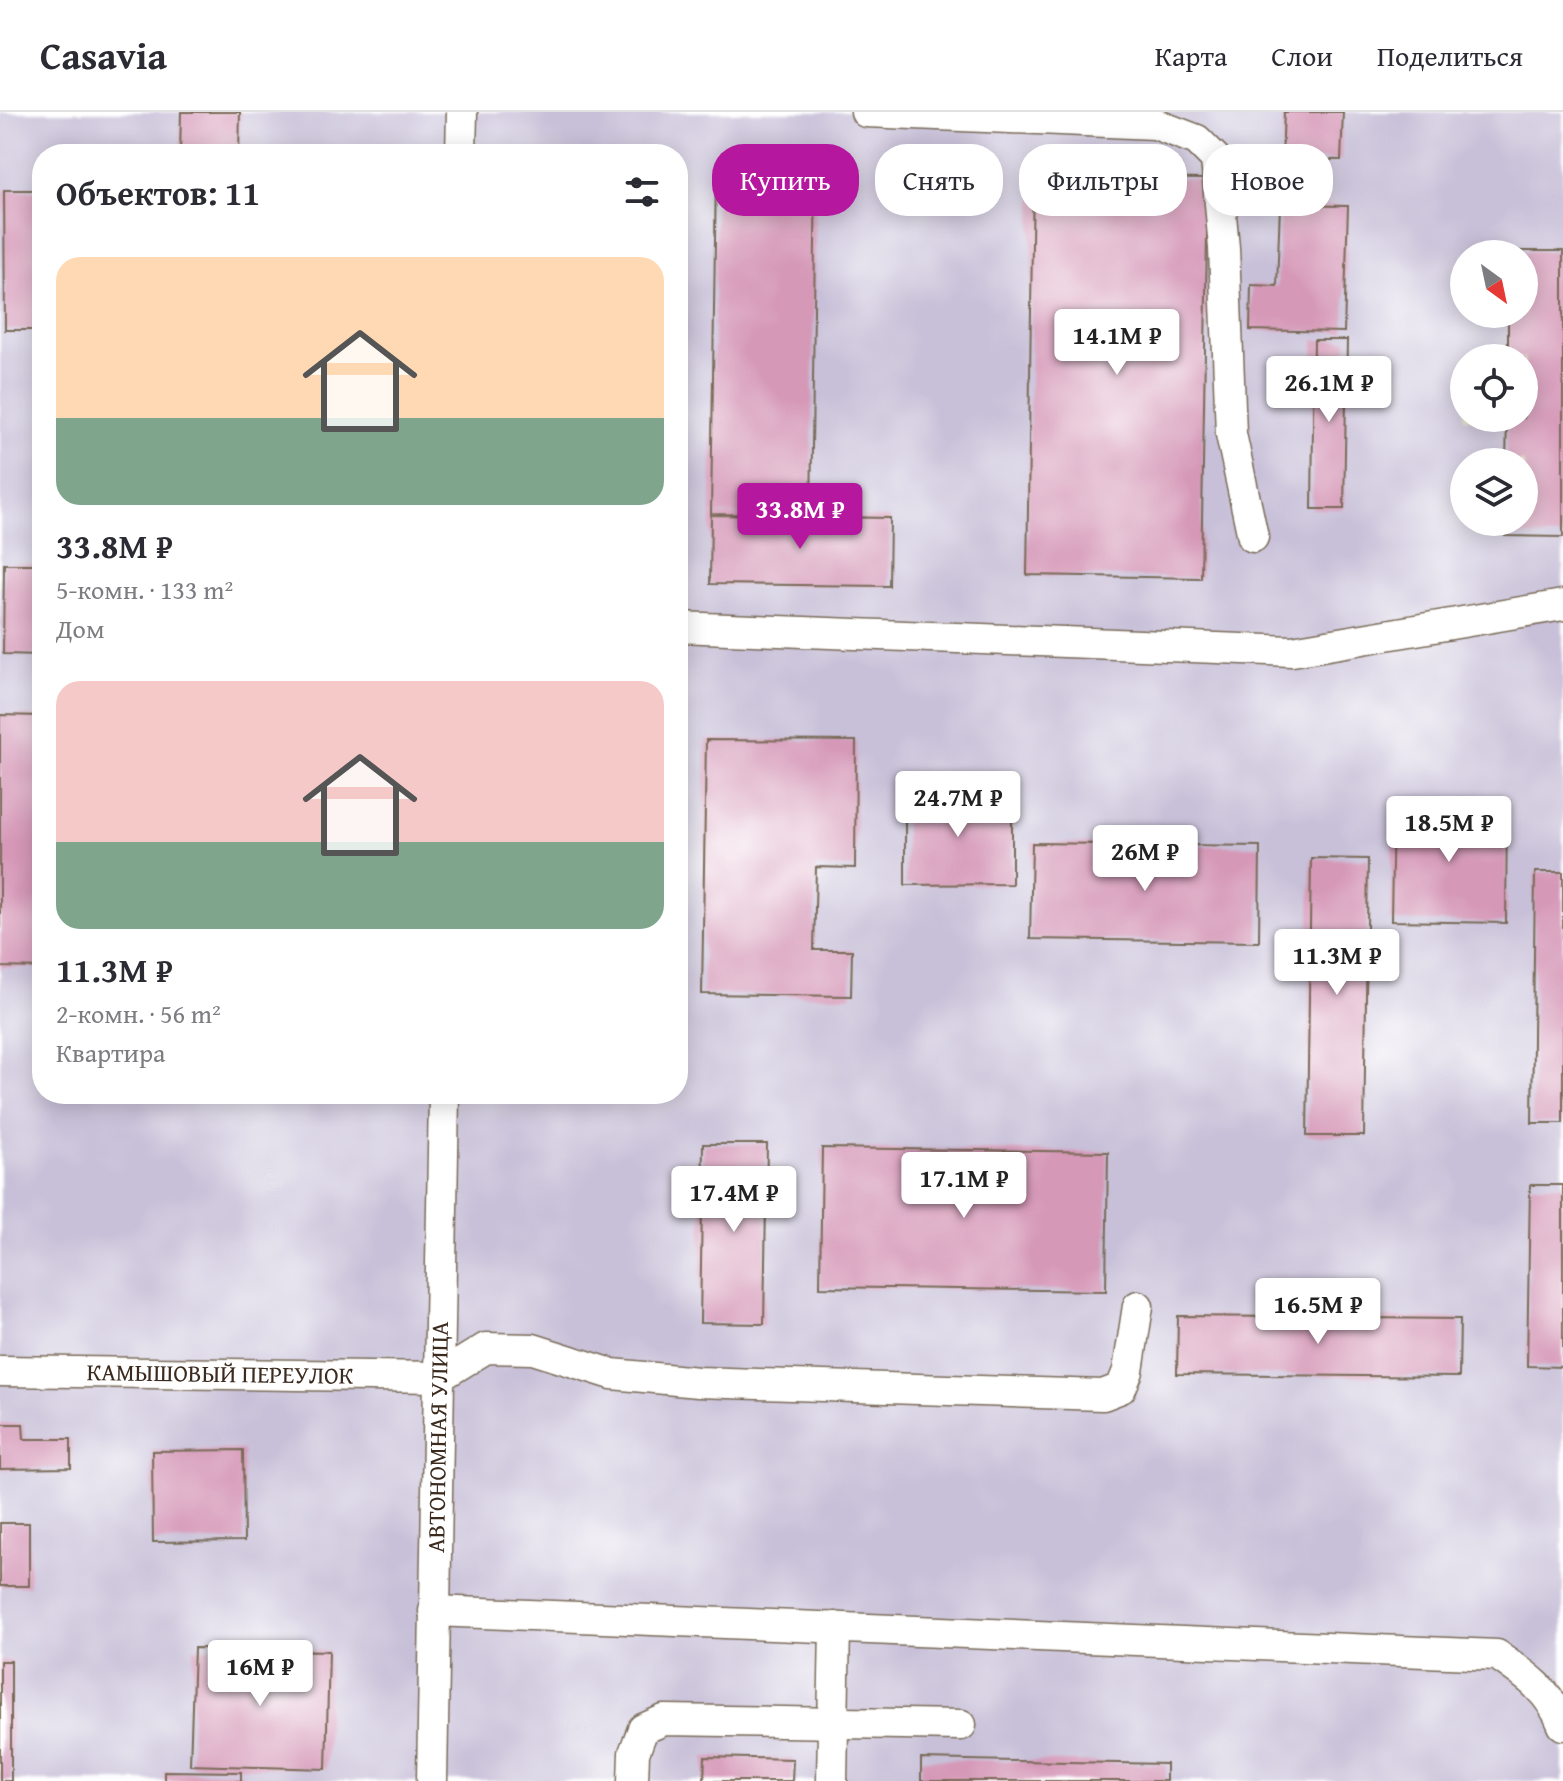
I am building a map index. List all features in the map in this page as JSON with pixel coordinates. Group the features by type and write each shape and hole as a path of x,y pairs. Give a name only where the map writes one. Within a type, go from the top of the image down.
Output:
{"street":[{"path":"461,144 462,112"},
{"path":"866,112 1155,124 1197,140 1216,159 1224,248 1231,434 1253,537"},
{"path":"688,627 1292,651 1563,605"},
{"name":"АВТОНОМНАЯ УЛИЦА","path":"432,1781 444,1104"},
{"path":"439,1377 486,1348 533,1349 612,1374 698,1382 1103,1395 1121,1388 1128,1371 1138,1306"},
{"name":"КАМЫШОВЫЙ ПЕРЕУЛОК","path":"0,1371 439,1377"},
{"path":"434,1611 1497,1655 1533,1681 1556,1708 1563,1725"},
{"path":"832,1781 835,1627"},
{"path":"633,1781 634,1753 643,1729 664,1720 961,1725"}],"shaded area":[{"path":"0,112 1563,112 1563,1781 0,1781"}],"building":[{"path":"181,112 240,112 239,144 180,144"},
{"path":"1284,112 1343,112 1341,160 1333,160 1333,144 1283,144"},
{"path":"1187,179 1203,179 1203,216 1207,216 1201,578 1027,575 1032,216 1187,216"},
{"path":"4,190 32,190 32,330 5,330"},
{"path":"1333,206 1348,206 1344,332 1250,330 1251,285 1277,286 1280,216 1333,216"},
{"path":"715,216 815,216 811,515 711,514"},
{"path":"1538,251 1563,251 1563,537 1505,536 1538,536 1538,448 1506,448 1507,432 1538,432 1538,344 1508,344 1508,328 1538,328"},
{"path":"1314,340 1347,340 1344,509 1312,509"},
{"path":"711,515 890,518 889,586 710,584"},
{"path":"4,564 32,564 32,655 3,654"},
{"path":"0,715 32,716 32,968 0,967"},
{"path":"706,740 856,741 855,868 816,867 814,950 852,950 851,996 702,994"},
{"path":"905,793 1012,793 1012,884 905,885"},
{"path":"1393,804 1507,806 1506,923 1391,921"},
{"path":"1032,843 1260,846 1259,942 1030,939"},
{"path":"1311,858 1368,859 1364,1136 1307,1136"},
{"path":"1535,872 1563,872 1563,1123 1532,1123"},
{"path":"703,1144 767,1144 764,1324 700,1323"},
{"path":"822,1148 1108,1152 1106,1291 820,1287"},
{"path":"1530,1185 1563,1185 1563,1367 1527,1366"},
{"path":"1178,1316 1460,1319 1459,1377 1177,1374"},
{"path":"0,1424 23,1424 24,1439 71,1439 71,1468 0,1469"},
{"path":"243,1450 244,1541 153,1542 152,1451"},
{"path":"0,1523 29,1523 29,1586 0,1586"},
{"path":"194,1648 329,1651 326,1769 190,1765"},
{"path":"0,1661 11,1661 11,1781 0,1781"},
{"path":"705,1757 793,1759 792,1781 704,1781"},
{"path":"921,1759 1166,1764 1166,1781 921,1781"},
{"path":"164,1771 241,1772 241,1781 164,1781"}]}
